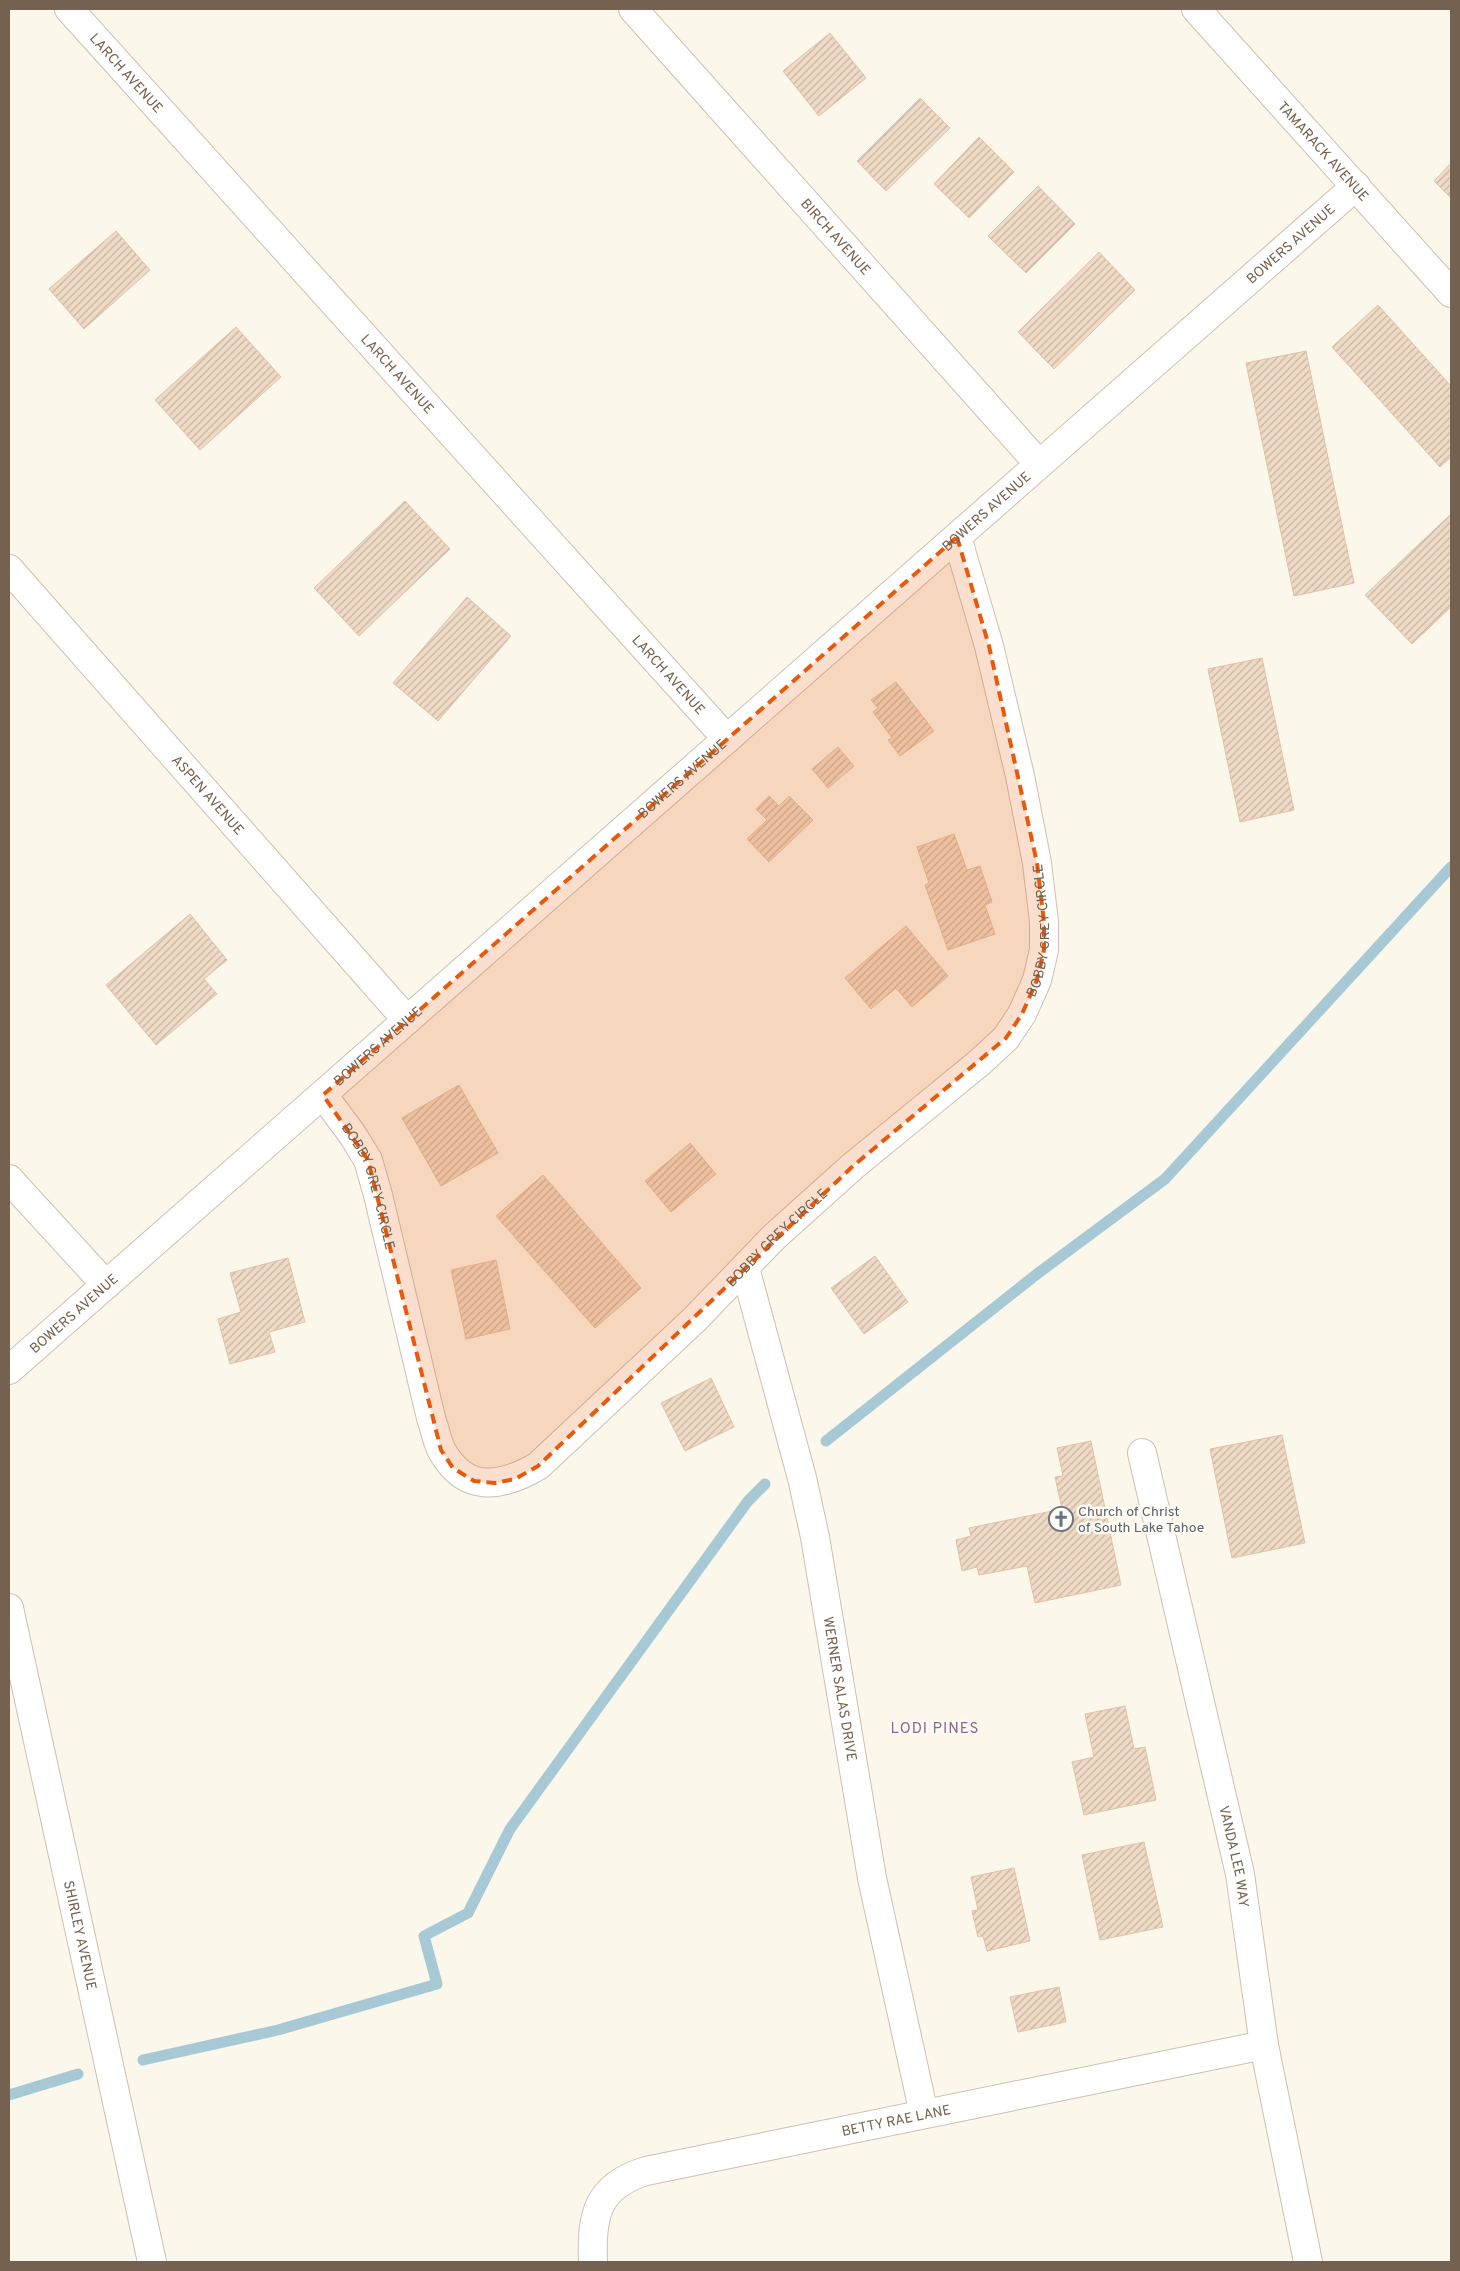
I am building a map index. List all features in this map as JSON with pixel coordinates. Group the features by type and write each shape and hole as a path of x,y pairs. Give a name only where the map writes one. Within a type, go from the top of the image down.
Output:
{"street":[{"name":"LARCH AVENUE","path":"69,9 727,739"},
{"name":"BIRCH AVENUE","path":"633,9 1038,464"},
{"name":"TAMARACK AVENUE","path":"1196,9 1451,293"},
{"name":"BOWERS AVENUE","path":"9,1370 323,1096 1038,464 1356,186"},
{"name":"BOBBY GREY CIRCLE","path":"323,1096 352,1134 368,1160 431,1418 441,1450 453,1468 474,1481 494,1483 516,1479 538,1466 694,1320 774,1237 853,1166 1006,1038 1022,1014 1037,980 1044,950 1044,922 1037,863 1020,776 989,646 957,537"},
{"name":"ASPEN AVENUE","path":"9,569 407,1020"},
{"path":"9,1179 106,1285"},
{"name":"WERNER SALAS DRIVE","path":"745,1268 802,1478 815,1537 872,1878 924,2114"},
{"name":"VANDA LEE WAY","path":"1142,1453 1240,1874 1264,2045 1308,2262"},
{"name":"SHIRLEY AVENUE","path":"9,1608 152,2262"},
{"name":"BETTY RAE LANE","path":"593,2262 592,2234 597,2211 608,2190 626,2177 646,2170 1264,2045"}],"highlighted area":[{"path":"957,537 989,646 1037,863 1044,922 1044,950 1037,980 1022,1014 1006,1038 853,1166 538,1466 515,1479 495,1483 474,1481 453,1468 441,1450 368,1160 323,1095"}],"building":[{"path":"830,33 866,78 819,116 783,71"},
{"path":"920,98 950,128 886,191 857,161"},
{"path":"979,137 1014,172 969,218 934,184"},
{"path":"1451,163 1451,198 1434,181"},
{"path":"1038,186 1075,224 1026,273 988,236"},
{"path":"116,231 150,270 84,329 49,289"},
{"path":"1099,252 1135,290 1054,369 1018,332"},
{"path":"1378,305 1451,386 1451,457 1440,467 1332,347"},
{"path":"236,327 281,377 200,450 155,400"},
{"path":"1306,351 1354,583 1294,596 1246,363"},
{"path":"405,501 450,549 359,636 314,588"},
{"path":"1451,514 1451,607 1412,644 1365,595"},
{"path":"467,597 511,636 438,721 393,683"},
{"path":"1262,658 1294,810 1240,822 1208,669"},
{"path":"896,682 934,731 900,756 888,740 892,738 873,712 878,708 871,700"},
{"path":"838,747 854,766 828,788 812,769"},
{"path":"769,796 779,806 789,796 813,820 769,862 747,839 767,820 756,809"},
{"path":"954,834 967,870 980,866 992,902 985,905 995,934 948,950 925,885 929,883 917,847"},
{"path":"190,914 227,960 204,979 217,994 156,1045 106,985"},
{"path":"906,926 948,976 912,1007 896,988 871,1009 845,978"},
{"path":"459,1085 498,1153 441,1186 402,1118"},
{"path":"690,1143 716,1174 671,1212 645,1181"},
{"path":"543,1175 641,1288 595,1328 496,1216"},
{"path":"875,1256 908,1302 864,1334 831,1288"},
{"path":"288,1258 305,1322 269,1332 275,1352 230,1364 218,1319 241,1312 230,1273"},
{"path":"496,1260 510,1329 466,1339 451,1270"},
{"path":"711,1378 734,1427 685,1451 661,1403"},
{"path":"1282,1435 1305,1543 1232,1558 1210,1449"},
{"name":"Church of Christ of South Lake Tahoe","path":"1091,1441 1121,1585 1035,1603 1027,1566 979,1575 977,1567 962,1571 956,1540 971,1536 969,1528 1062,1509 1055,1477 1063,1476 1057,1448"},
{"path":"1125,1706 1134,1749 1145,1747 1156,1800 1084,1815 1072,1762 1094,1757 1085,1714"},
{"path":"1144,1842 1163,1927 1100,1940 1082,1855"},
{"path":"1014,1868 1030,1941 987,1951 983,1936 978,1937 972,1911 978,1910 971,1877"},
{"path":"1059,1987 1066,2022 1018,2032 1010,1997"}],"waterway":[{"path":"826,1441 1037,1274 1165,1179 1451,867"},
{"path":"143,2060 278,2030 437,1984 424,1936 468,1913 510,1829 748,1501 765,1484"},
{"path":"9,2095 78,2074"}],"place":[{"name":"Church of Christ of South Lake Tahoe","path":"1061,1519"}],"district":[{"name":"LODI PINES","path":"935,1728"}]}
